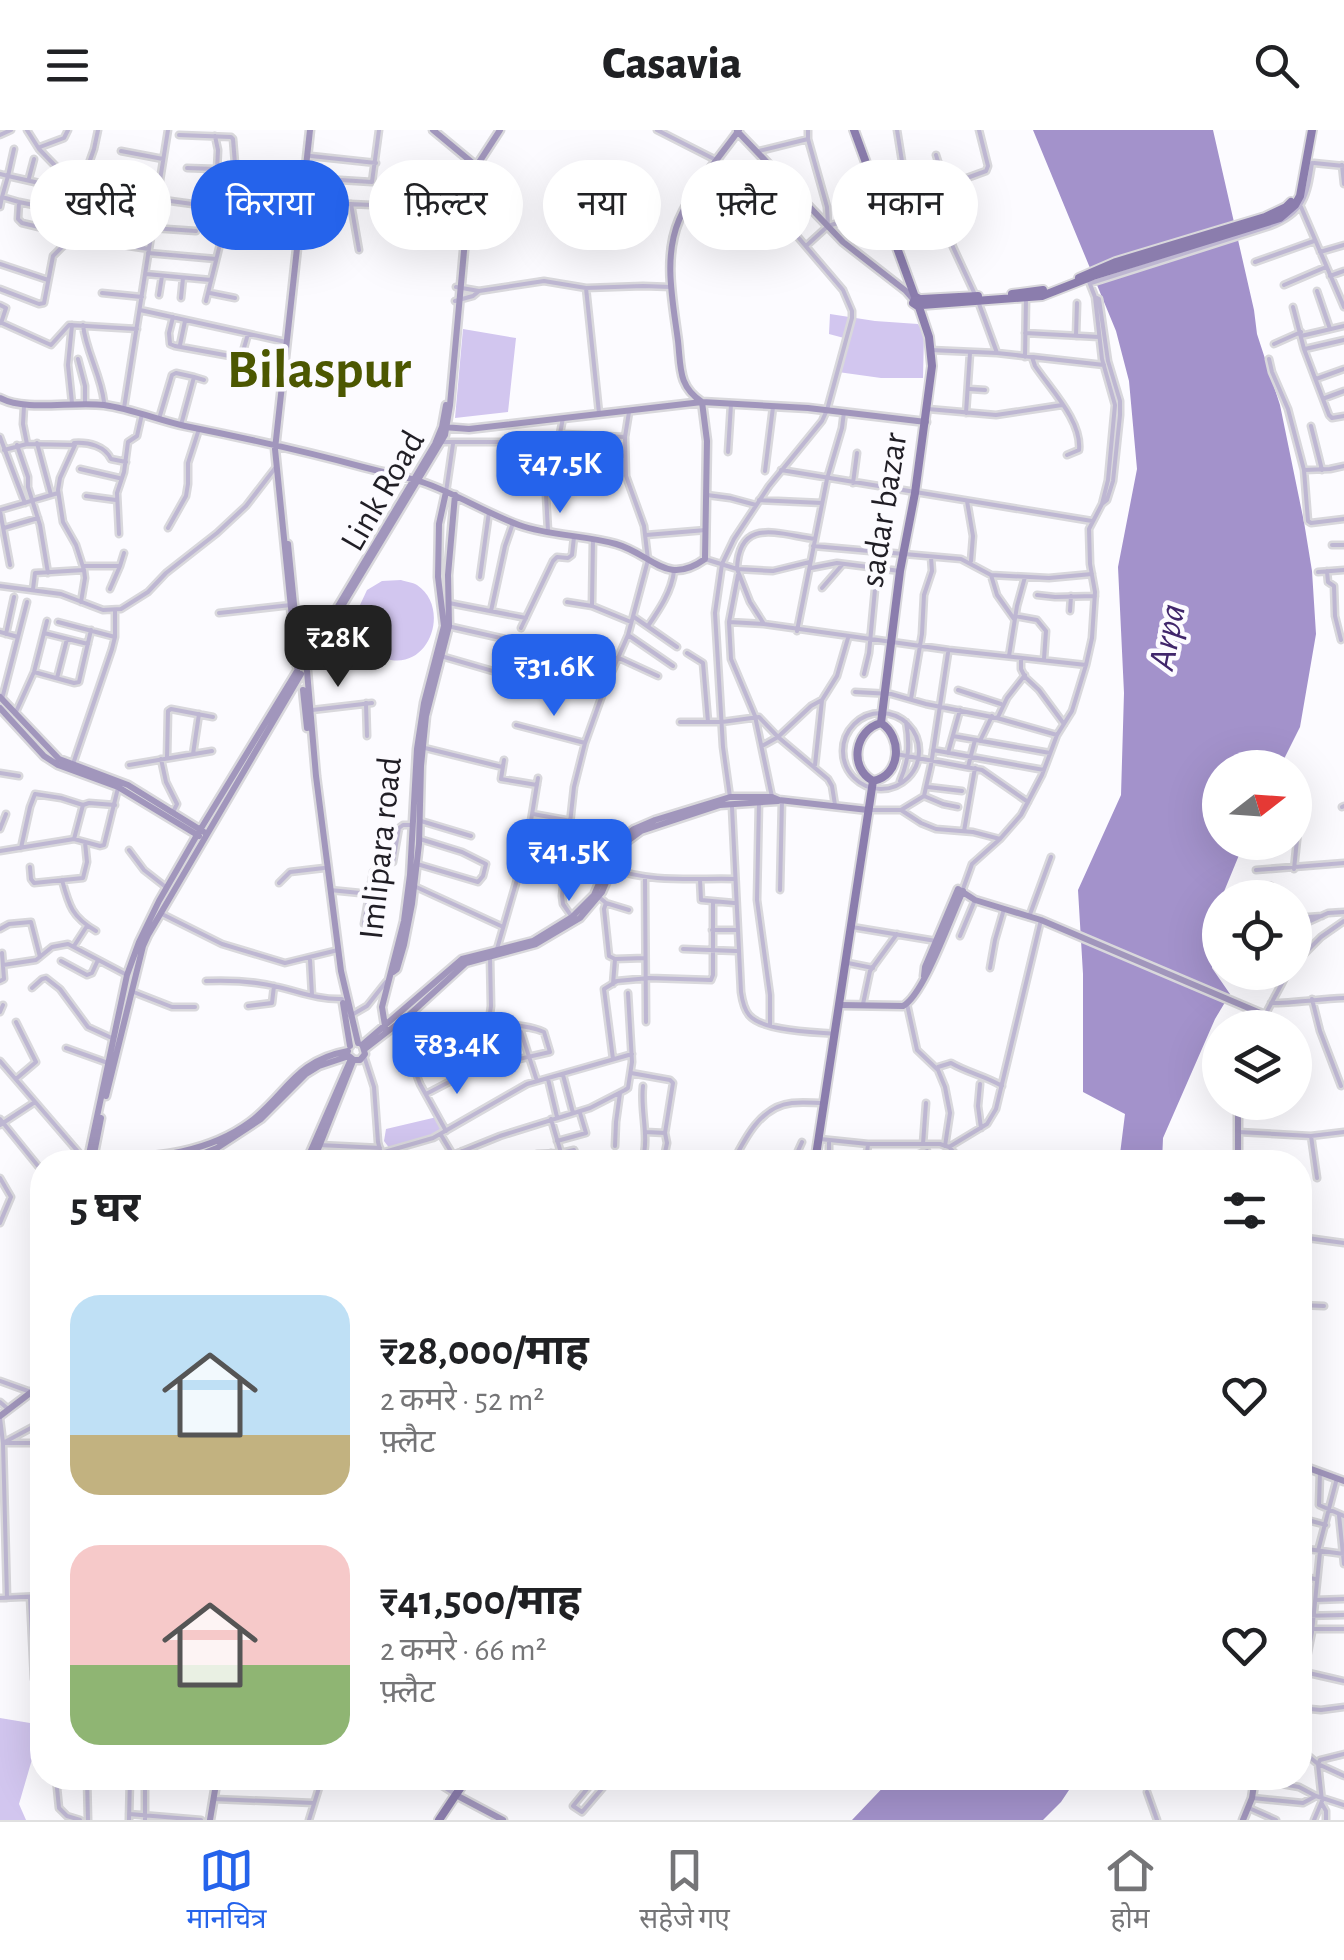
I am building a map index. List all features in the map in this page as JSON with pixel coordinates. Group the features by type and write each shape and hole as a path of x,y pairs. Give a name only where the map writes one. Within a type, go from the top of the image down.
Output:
{"main road":[{"name":"sadar bazar","path":"854,130 865,160"},
{"path":"977,298 1042,296 1245,226 1280,218 1295,205 1304,184 1310,130"},
{"name":"sadar bazar","path":"882,718 932,366 918,302 899,250"},
{"path":"918,302 1052,289 1091,277"},
{"path":"820,1150 872,786 888,774 896,754 892,732 882,718 864,732 858,745 862,773 872,786"},
{"path":"442,1820 462,1790"}],"street":[{"path":"0,135 11,130"},
{"path":"26,130 51,160"},
{"path":"39,148 64,138 68,130"},
{"path":"90,160 98,130"},
{"path":"121,151 163,159 168,130"},
{"path":"310,160 312,130"},
{"path":"308,160 312,130"},
{"path":"376,160 380,130"},
{"path":"436,130 473,160"},
{"name":"Link Road","path":"458,287 470,184 500,130"},
{"path":"657,130 716,160 738,131 844,242 918,302"},
{"path":"808,130 828,226"},
{"path":"897,130 901,160"},
{"path":"978,172 987,169 979,130"},
{"path":"179,135 232,138 235,160"},
{"path":"215,136 218,160"},
{"path":"757,152 808,139"},
{"path":"14,148 1,202 30,204"},
{"name":"Link Road","path":"477,160 486,151"},
{"path":"936,154 938,160"},
{"path":"311,156 369,162"},
{"path":"0,174 28,180 34,159"},
{"path":"840,1005 907,1004 913,999 972,864 1021,815 1044,770 1056,735 1072,711 1092,638 1095,596 1090,529 1108,480 1114,410 1091,277 1276,224 1300,207 1308,190 1308,162 1343,166 1344,184"},
{"path":"187,168 191,168"},
{"path":"19,202 18,219 30,224"},
{"path":"359,250 351,204 369,205"},
{"path":"1300,207 1344,307"},
{"path":"681,217 672,250 671,288 683,380 690,394 702,402 707,441 705,559"},
{"path":"812,241 832,225"},
{"path":"1254,262 1314,241"},
{"path":"1320,252 1344,245"},
{"path":"0,290 45,302 53,256 60,250"},
{"path":"143,250 216,259"},
{"path":"206,301 218,250"},
{"path":"296,250 277,465 291,605 309,710 342,999 348,1017"},
{"path":"277,444 300,250"},
{"name":"Link Road","path":"93,1150 143,946 202,835 442,442 461,250"},
{"path":"809,250 840,286 852,313 827,410 734,539 722,564 715,613 724,767 731,800 741,998 751,1017 770,1026 835,1034"},
{"path":"956,250 998,353"},
{"path":"124,409 148,251"},
{"path":"0,264 48,280"},
{"path":"1284,284 1326,267"},
{"path":"1330,276 1344,271"},
{"path":"145,274 211,280"},
{"path":"159,295 162,276"},
{"path":"182,298 184,278"},
{"path":"458,287 479,291 544,281 586,288 671,288"},
{"path":"586,288 599,414"},
{"path":"457,301 479,291"},
{"path":"1317,291 1330,329"},
{"path":"208,292 235,298"},
{"path":"102,293 142,296"},
{"path":"1095,297 1120,407 1113,480 1102,504"},
{"path":"1025,356 1026,298"},
{"path":"1076,336 1078,303"},
{"path":"0,305 6,308 0,323 51,345 72,325 137,330"},
{"path":"1293,307 1322,398 1331,417 1344,416"},
{"path":"140,310 286,342"},
{"path":"173,316 169,342 172,345 241,358 248,334"},
{"path":"180,346 185,319"},
{"path":"72,325 68,365 72,403"},
{"path":"83,326 104,405"},
{"path":"1274,344 1344,326"},
{"path":"1026,334 1099,336"},
{"path":"1304,349 1344,340"},
{"path":"930,350 1104,365"},
{"path":"966,414 970,351"},
{"path":"1032,357 1073,420 1080,438 1078,452 1067,455"},
{"path":"78,359 86,404"},
{"path":"1269,359 1288,409 1304,470 1309,522 1344,519"},
{"path":"1316,379 1344,369"},
{"path":"160,419 172,374 204,380"},
{"path":"181,425 194,377"},
{"path":"968,389 985,390"},
{"path":"1322,398 1344,391"},
{"path":"0,398 24,406 104,405 277,444 417,480 513,522 625,546 674,571 705,559 737,572 830,563 900,571"},
{"path":"445,427 468,430 702,402 827,410 926,422"},
{"path":"728,452 731,404"},
{"path":"24,406 26,444"},
{"path":"765,471 773,406"},
{"path":"927,409 1001,415 1062,406"},
{"path":"572,917 562,896 574,787 585,743 628,635 648,560 646,535 627,482 625,436 629,410"},
{"path":"797,631 844,412"},
{"path":"119,534 116,500 128,442 137,436 142,414"},
{"path":"548,532 546,495 564,418"},
{"path":"1310,426 1322,470"},
{"name":"Link Road","path":"417,480 445,427"},
{"path":"168,528 186,496 188,463 199,428"},
{"path":"562,434 625,436"},
{"path":"0,436 25,503"},
{"path":"442,442 560,442"},
{"path":"37,443 51,495"},
{"path":"4,450 37,443 90,443 108,452 112,459 126,462"},
{"path":"74,444 58,493 63,522 83,568 81,602"},
{"path":"450,493 453,444"},
{"path":"17,446 28,477 48,572"},
{"path":"853,483 857,453"},
{"path":"556,456 625,456"},
{"path":"0,586 61,594 103,610 115,610 148,592 217,533 246,506 277,465"},
{"path":"277,465 336,950 355,1052 374,1087 380,1150"},
{"path":"1304,470 1344,466"},
{"path":"80,468 122,478"},
{"path":"781,470 1092,521"},
{"path":"10,565 0,511 58,493"},
{"name":"Imlipara road","path":"391,976 397,969 410,922 428,704 449,603 450,493"},
{"name":"Imlipara road","path":"385,1029 382,1007 420,839 416,749 446,626 438,577 440,524 450,493"},
{"path":"706,495 758,503 822,503"},
{"path":"86,496 116,500"},
{"path":"966,501 973,536 971,563"},
{"path":"480,577 490,512"},
{"path":"4,528 38,518"},
{"path":"491,610 513,522"},
{"path":"646,535 706,530"},
{"path":"780,890 778,799 755,716 731,659 728,622 742,541 753,534 961,559 990,575 1061,578 1092,574"},
{"path":"522,628 555,558 572,556 574,537"},
{"path":"592,606 593,540"},
{"path":"1332,545 1344,545"},
{"path":"110,589 124,553"},
{"path":"911,699 931,557"},
{"path":"822,588 843,563"},
{"path":"33,589 34,574 120,566"},
{"path":"864,674 877,568"},
{"path":"1318,572 1344,570"},
{"path":"648,626 662,605 674,571"},
{"path":"1327,571 1328,582 1334,586 1341,640"},
{"path":"737,572 764,624"},
{"path":"990,575 1004,608 1015,618 1035,620 1046,630 1044,660"},
{"path":"1009,657 1025,577"},
{"path":"1037,595 1095,596"},
{"path":"1070,611 1072,596"},
{"path":"14,598 3,633 18,637"},
{"path":"1,701 27,602"},
{"path":"568,602 592,606 648,626 678,647"},
{"path":"449,603 526,618"},
{"path":"219,613 291,605"},
{"path":"73,765 115,636 115,610"},
{"path":"15,714 34,672 47,620"},
{"path":"58,622 115,636"},
{"path":"728,622 1086,665"},
{"path":"446,626 505,640"},
{"path":"34,672 79,682 91,630"},
{"path":"44,634 88,644"},
{"path":"628,635 673,666"},
{"path":"815,767 822,700 836,676 848,638"},
{"path":"56,678 67,639"},
{"path":"212,1150 260,1119 306,1074 355,1052 463,966 550,938 580,918 599,897 627,834 655,820 731,800 778,799 868,810 901,810 917,802 924,796 932,761 948,650"},
{"path":"687,653 703,663 708,722"},
{"path":"543,654 619,658 658,676"},
{"path":"441,656 517,678"},
{"path":"1021,658 1021,669 1064,724"},
{"path":"964,830 971,756 977,740 1025,675"},
{"path":"958,690 1003,705"},
{"path":"854,692 885,692 1056,735"},
{"path":"762,746 822,700"},
{"path":"1,701 59,759 128,786 202,835"},
{"path":"1,701 44,756 118,787 202,835"},
{"path":"309,710 369,703 368,736"},
{"path":"172,812 177,804 166,782 164,759 168,710 214,717"},
{"path":"948,753 960,710"},
{"path":"872,713 882,718 897,716 906,722 917,738 919,759 911,774 898,785 862,786 847,772 844,742 861,718 872,713"},
{"path":"194,754 199,714"},
{"path":"680,722 722,722 755,716 764,720 830,782 835,805"},
{"path":"898,785 909,756 906,722"},
{"path":"516,726 585,743"},
{"path":"953,736 1050,753"},
{"path":"423,748 503,764 501,779 538,782 525,853 498,948"},
{"path":"933,750 1044,770"},
{"path":"129,765 212,751"},
{"path":"896,754 987,772 1028,802"},
{"path":"0,773 19,776"},
{"path":"926,786 962,792"},
{"path":"0,851 74,840 100,846 106,843 118,787"},
{"path":"21,848 36,794 83,805 115,806"},
{"path":"924,796 958,808"},
{"path":"731,800 778,799"},
{"path":"760,801 757,900 770,994 770,1026"},
{"path":"74,840 83,805"},
{"path":"901,810 928,826 1000,839"},
{"path":"0,829 6,814"},
{"path":"533,814 571,821"},
{"path":"393,862 399,828 403,825 417,823 471,836"},
{"path":"531,826 570,835"},
{"name":"Link Road","path":"92,1150 127,975 166,888 202,835"},
{"path":"414,863 478,882 486,864 420,839"},
{"path":"30,868 32,882 83,878 88,862 86,842"},
{"path":"130,850 144,870 166,888"},
{"path":"525,853 546,857"},
{"path":"1029,917 1051,857"},
{"path":"1294,869 1295,860"},
{"path":"1256,870 1344,864"},
{"path":"385,1029 462,959 533,941 572,917 594,895 610,867"},
{"path":"610,867 645,877 735,879"},
{"path":"280,883 290,872 324,868"},
{"path":"364,924 373,872"},
{"path":"645,877 646,1022"},
{"path":"700,878 700,900 734,903"},
{"path":"62,880 72,910 96,931"},
{"path":"414,886 502,926"},
{"path":"330,890 370,894"},
{"path":"960,891 973,899 1041,920 1253,1010"},
{"path":"924,976 960,891"},
{"path":"599,897 629,910"},
{"path":"960,936 973,899"},
{"path":"613,1059 603,991 613,984 644,978 711,980 712,902"},
{"path":"606,903 609,956 644,958"},
{"path":"990,968 1004,909"},
{"path":"1312,920 1344,912"},
{"path":"160,914 222,944 285,963 336,950"},
{"path":"1312,917 1322,916"},
{"path":"947,1147 992,1118 1041,920"},
{"path":"1312,946 1344,921"},
{"path":"0,929 31,922 40,957"},
{"path":"74,946 87,926"},
{"path":"851,927 936,941"},
{"path":"712,930 735,930"},
{"path":"863,1006 873,968 898,934"},
{"path":"3,964 33,961 45,950 68,944 127,975"},
{"path":"684,950 736,951"},
{"path":"0,981 4,979 2,953"},
{"path":"482,1064 490,1026 490,957"},
{"path":"310,958 312,995"},
{"path":"613,984 615,959"},
{"path":"61,961 87,976 98,960"},
{"path":"846,963 873,968"},
{"path":"348,1017 367,1006 391,976"},
{"path":"32,988 46,978 60,989 88,1027 114,1039"},
{"path":"206,981 229,980 274,986 328,1000 342,999"},
{"path":"248,1006 272,1002 274,986"},
{"path":"1268,1010 1278,990"},
{"path":"132,991 172,1007 195,1007"},
{"path":"467,1150 600,1104 628,1088 632,1054 628,994"},
{"path":"1271,1003 1344,998"},
{"path":"1312,1000 1341,1086"},
{"path":"907,1004 915,1045 936,1068 945,1087 950,1113 947,1147"},
{"path":"0,1012 3,1005"},
{"path":"16,1022 36,1062 16,1079"},
{"path":"490,1026 508,1024 544,1032 550,1052 506,1062 508,1024"},
{"path":"426,1094 472,1070 480,1031"},
{"path":"521,1032 537,1080"},
{"path":"66,1048 108,1063"},
{"path":"192,1150 216,1142 251,1121 310,1064 355,1052"},
{"path":"318,1150 355,1052"},
{"path":"315,1150 355,1052"},
{"path":"320,1146 380,1150 444,1133 537,1080 632,1054"},
{"path":"411,1060 452,1150"},
{"path":"0,1061 80,1150"},
{"path":"936,1068 951,1063 1002,1086"},
{"path":"630,1074 672,1081 665,1150"},
{"path":"557,1140 586,1133 564,1075"},
{"path":"548,1079 560,1150"},
{"path":"980,1084 981,1128"},
{"path":"643,1086 645,1150"},
{"path":"615,1146 620,1093"},
{"path":"30,1156 1,1122 35,1102"},
{"path":"739,1150 763,1117 791,1103 825,1102"},
{"path":"926,1104 926,1150"},
{"path":"1238,1120 1238,1150"},
{"path":"646,1132 665,1133"},
{"path":"1238,1132 1311,1136 1344,1132"},
{"path":"1311,1136 1317,1178"},
{"path":"826,1150 824,1140 925,1144 950,1150"},
{"path":"798,1150 802,1142"},
{"path":"868,1144 868,1150"},
{"path":"0,1179 11,1198 0,1223"},
{"path":"1312,1239 1344,1243"},
{"path":"1312,1306 1324,1306"},
{"path":"0,1381 30,1384"},
{"path":"7,1598 0,1417 30,1391"},
{"path":"0,1402 8,1409"},
{"path":"4,1443 30,1429"},
{"path":"4,1443 30,1443"},
{"path":"1312,1469 1340,1479 1319,1552 1312,1629 1344,1629"},
{"path":"1320,1472 1320,1507 1342,1516 1344,1564"},
{"path":"1312,1521 1326,1525"},
{"path":"1312,1551 1343,1554"},
{"path":"1312,1579 1317,1580"},
{"path":"0,1598 30,1598"},
{"path":"1315,1600 1344,1599"},
{"path":"1313,1616 1344,1615"},
{"path":"1312,1674 1344,1680"},
{"path":"1312,1709 1344,1706"},
{"path":"1326,1820 1318,1764 1320,1760 1344,1754"},
{"path":"1312,1759 1344,1776"},
{"path":"57,1790 59,1808 80,1820"},
{"path":"87,1790 88,1820"},
{"path":"130,1790 129,1817 201,1820"},
{"path":"144,1790 146,1817"},
{"path":"210,1820 216,1790"},
{"path":"309,1820 318,1790"},
{"path":"449,1790 503,1820"},
{"path":"586,1790 573,1806 582,1812 601,1790"},
{"path":"1244,1820 1253,1790"},
{"path":"1302,1790 1322,1801 1344,1804"},
{"path":"1146,1792 1157,1820"},
{"path":"1252,1798 1303,1803 1316,1796"},
{"path":"214,1799 314,1802"},
{"path":"1314,1820 1322,1801"},
{"path":"1249,1808 1276,1820"}],"shaded area":[{"path":"830,314 918,324 924,334 923,378 838,372 844,338 829,334"},
{"path":"463,329 516,338 508,412 455,418"},
{"path":"401,580 417,585 427,595 434,620 426,645 417,654 405,660 391,660 368,651 357,625 367,590 382,581"},
{"path":"437,1117 444,1131 441,1135 390,1149 384,1141 386,1129"},
{"path":"0,1718 30,1723 30,1766 19,1804 26,1820 0,1820"}],"water":[{"name":"Arpa","path":"1033,130 1213,130 1257,334 1280,405 1312,571 1316,634 1300,727 1288,750 1202,750 1202,860 1237,860 1229,880 1202,880 1202,990 1227,990 1230,994 1220,1010 1202,1010 1202,1049 1163,1138 1162,1150 1120,1150 1125,1114 1083,1092 1078,890 1121,795 1124,693 1118,567 1137,469 1129,381 1116,331"},
{"path":"881,1790 1069,1790 1043,1820 852,1820"}],"district":[{"name":"Bilaspur","path":"319,370"}]}
